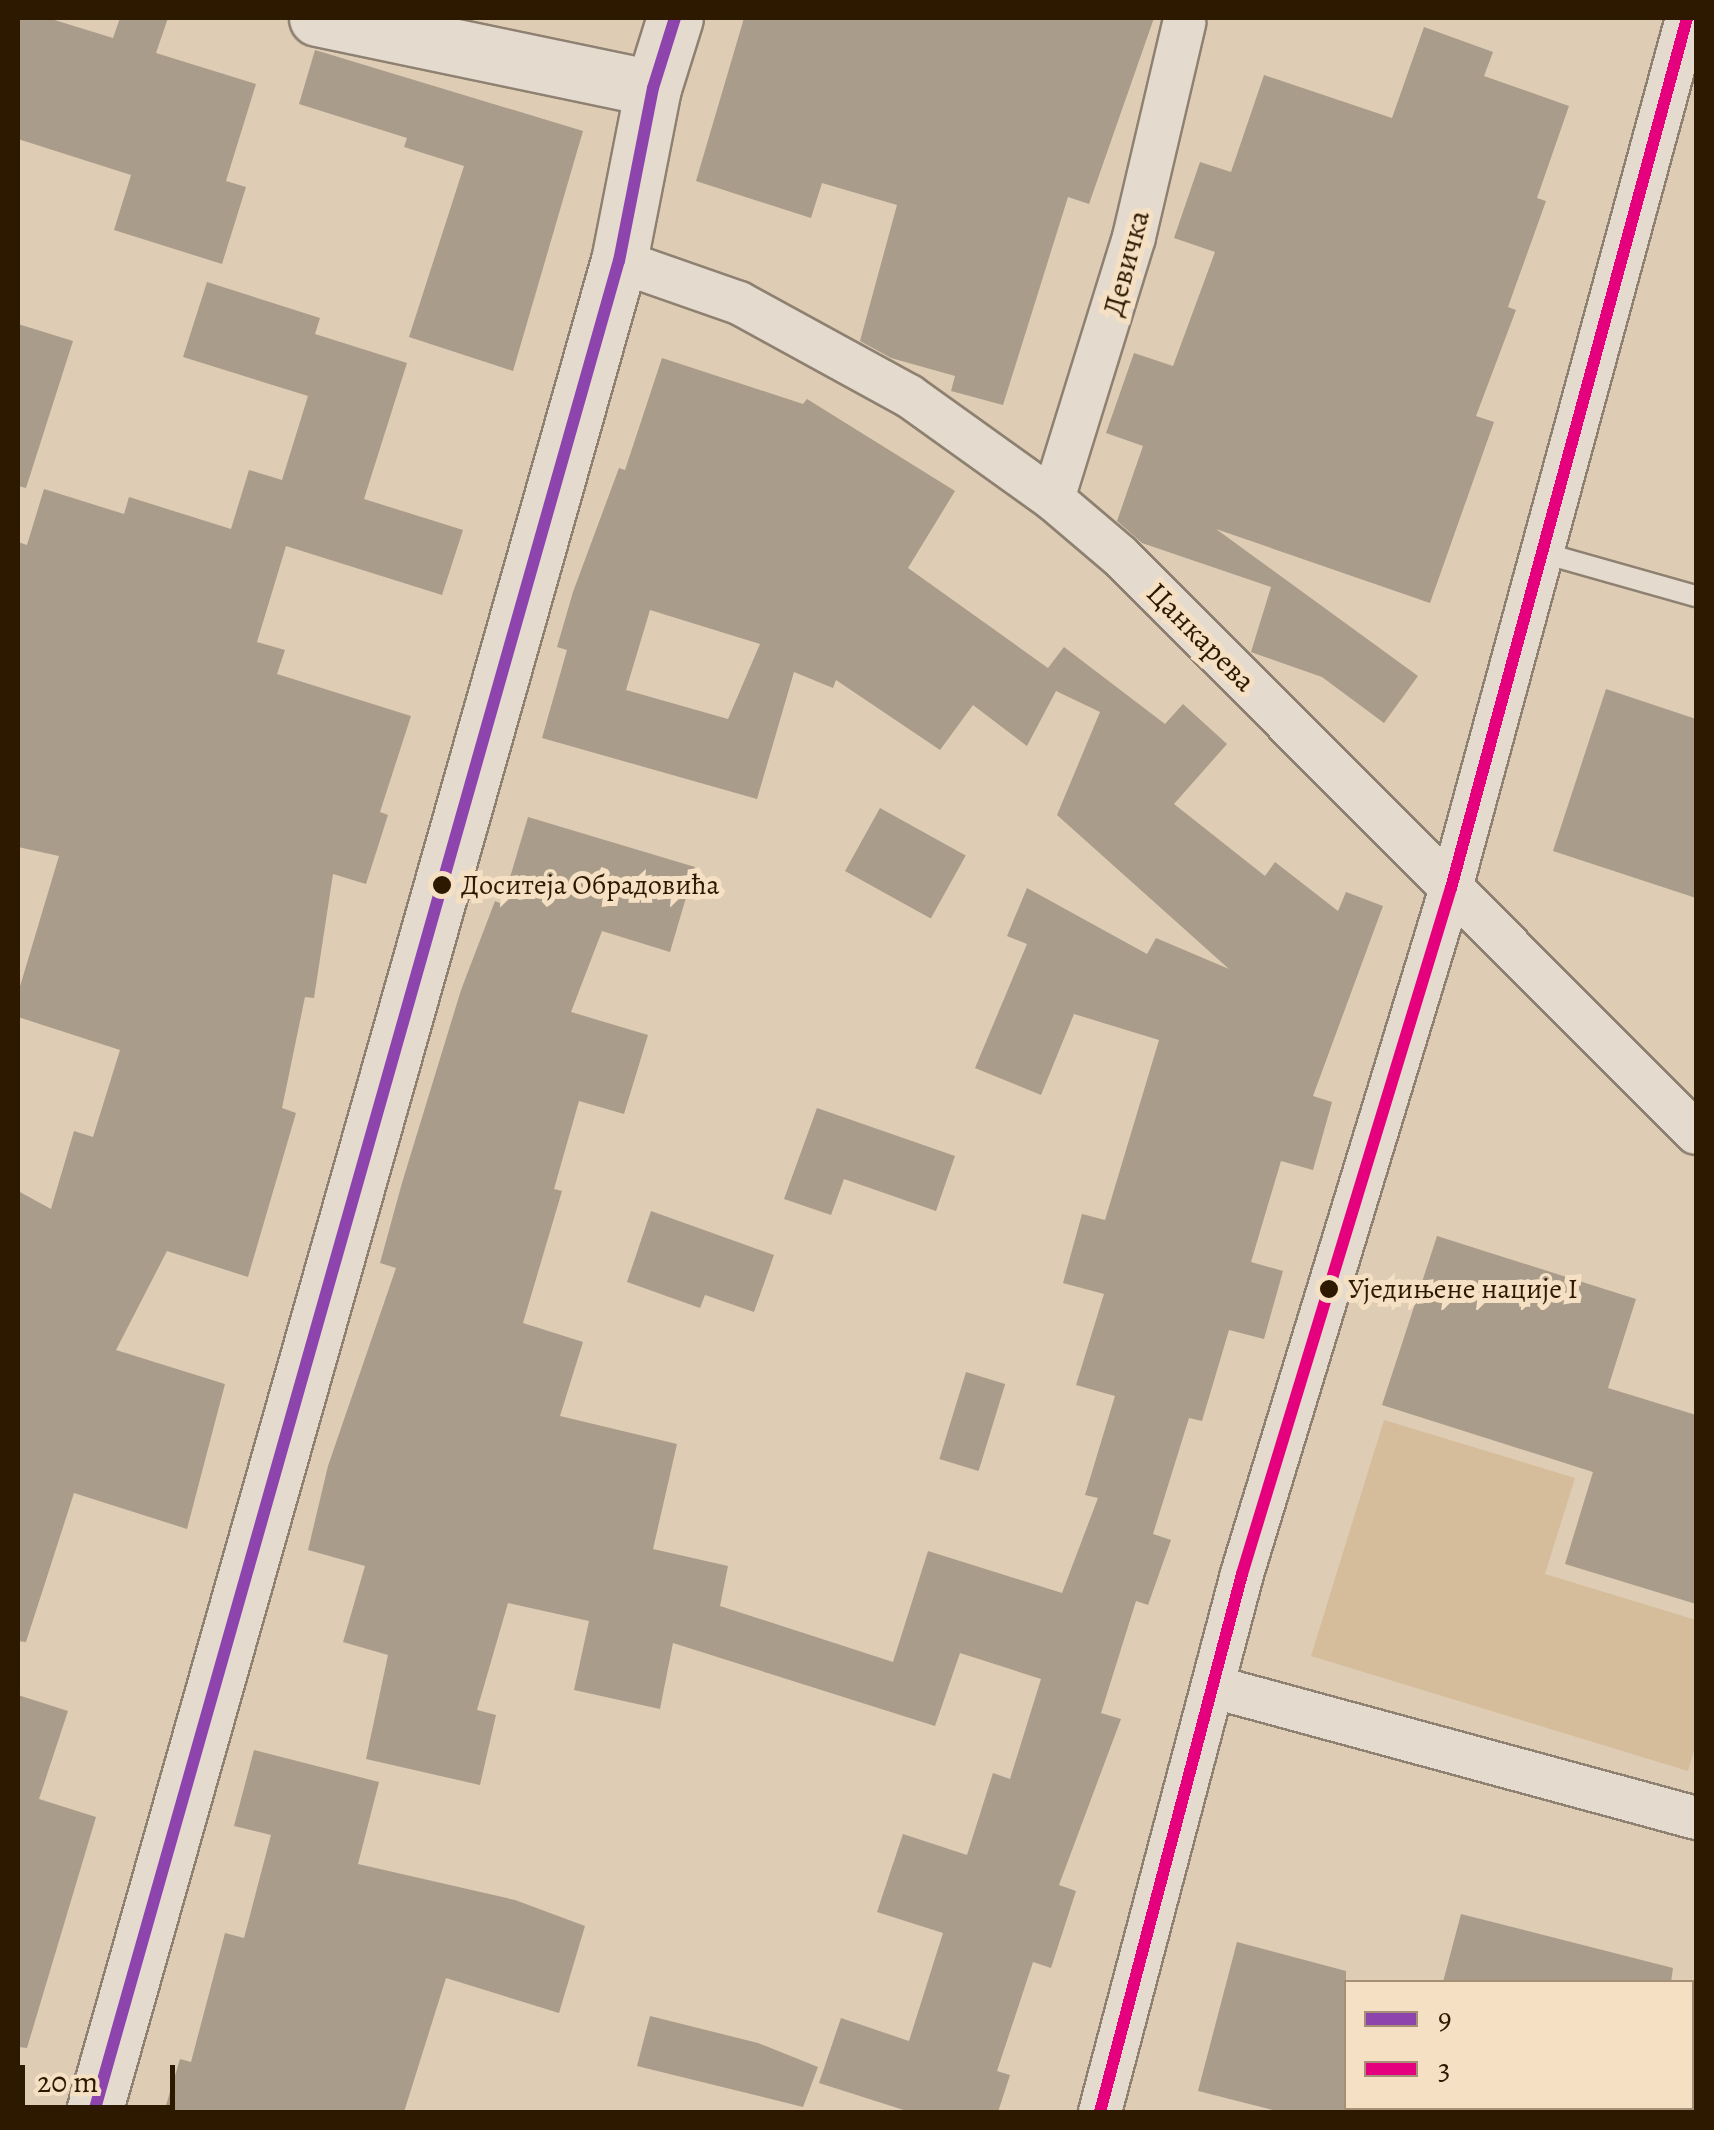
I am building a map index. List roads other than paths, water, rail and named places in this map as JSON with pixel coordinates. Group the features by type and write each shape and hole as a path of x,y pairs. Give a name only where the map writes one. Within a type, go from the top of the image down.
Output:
{"main road":[{"path":"317,18 653,88"},
{"path":"94,2112 620,261 653,88 675,18"}],"street":[{"path":"1100,2112 1242,1574 1451,888 1638,186 1688,18"},
{"name":"Девичка","path":"1053,500 1134,238 1184,23"},
{"name":"Цанкарева","path":"620,261 739,303 909,396 1053,500 1120,556 1696,1133"},
{"path":"1214,1687 1696,1818"}],"lane":[{"path":"1540,552 1696,596"}],"place":[{"name":"Доситеја Обрадовића","path":"442,885"},
{"name":"Уједињене нације I","path":"1329,1289"}]}
